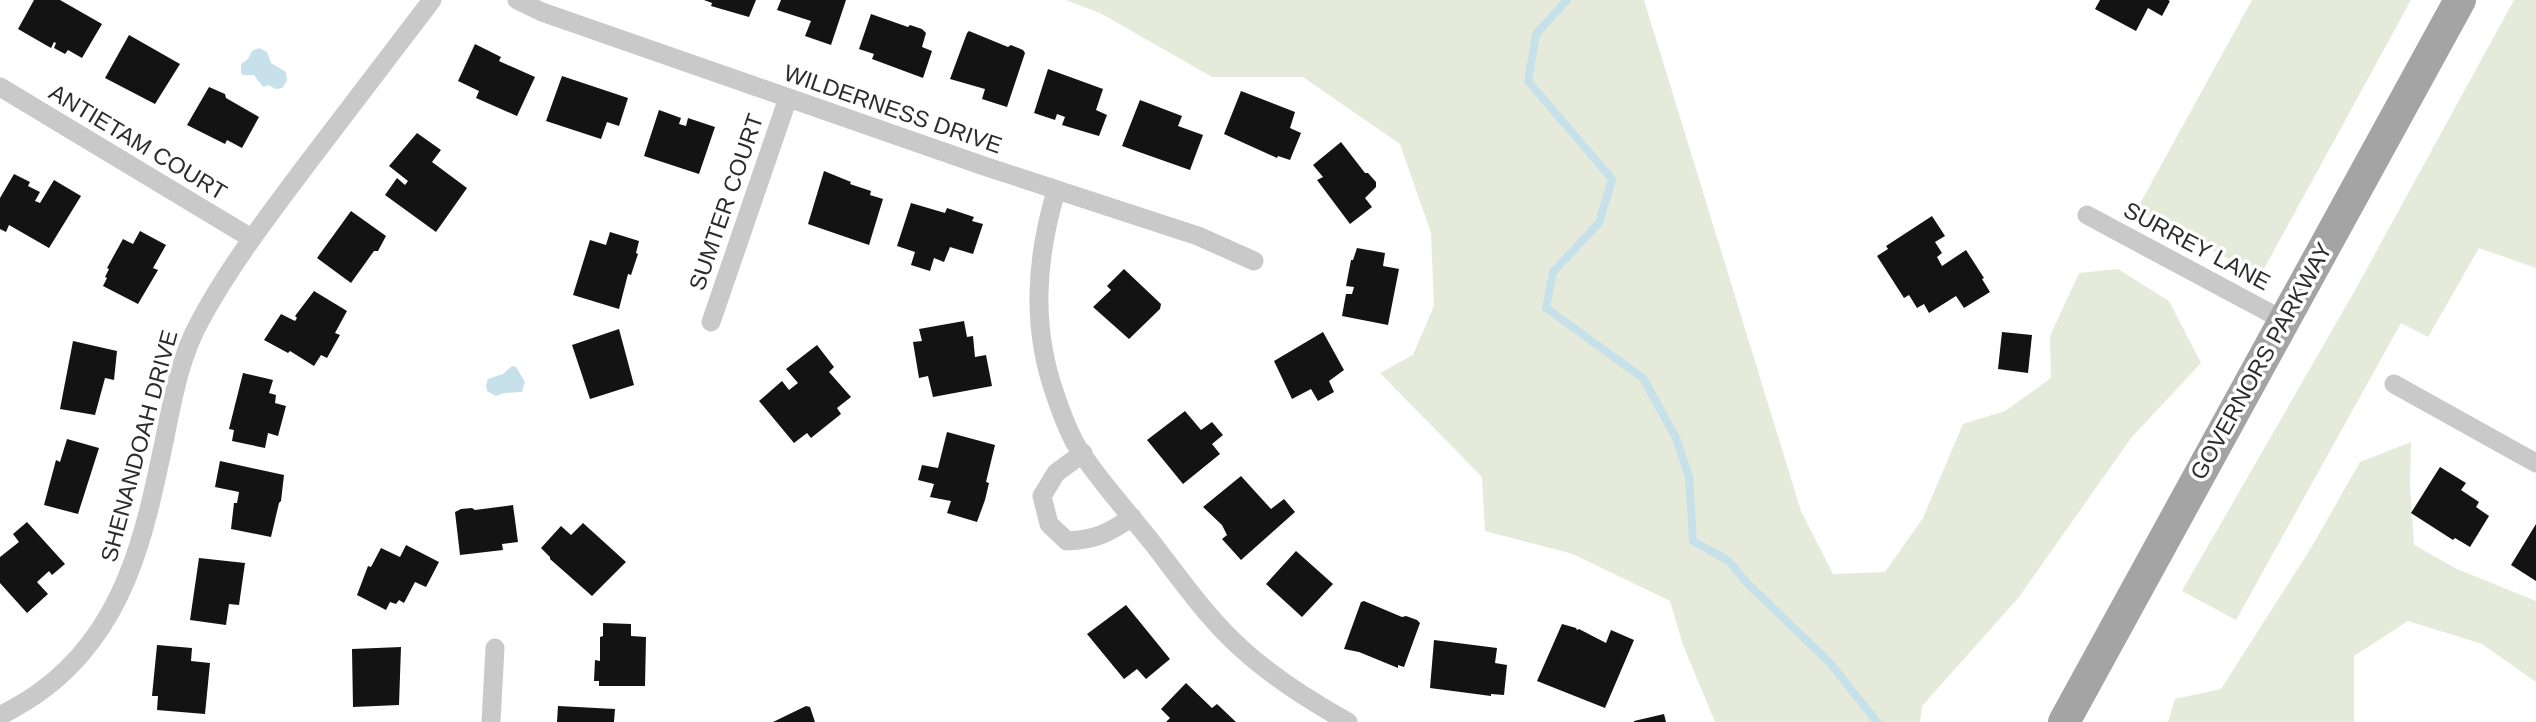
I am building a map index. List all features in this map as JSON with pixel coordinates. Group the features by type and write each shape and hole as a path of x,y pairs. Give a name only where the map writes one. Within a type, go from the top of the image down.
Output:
{"main road":[{"name":"GOVERNORS PARKWAY","path":"2064,722 2460,0"}],"street":[{"name":"SHENANDOAH DRIVE","path":"0,716 41,691 65,671 99,630 121,594 143,536 175,390 185,355 199,322 251,238 432,0"},
{"name":"WILDERNESS DRIVE","path":"517,0 542,12 1056,191 1198,236 1254,261"},
{"name":"ANTIETAM COURT","path":"0,88 251,238"},
{"name":"SUMTER COURT","path":"711,322 788,98"},
{"path":"1056,191 1045,227 1039,264 1038,302 1041,340 1061,413 1083,453 1211,618 1241,649 1275,677 1310,702 1348,722"},
{"name":"SURREY LANE","path":"2087,215 2283,320"},
{"path":"2394,384 2536,463"},
{"path":"1083,453 1056,472 1042,496 1049,524 1066,541 1088,540 1111,531 1132,517"},
{"path":"491,722 495,648"},
{"path":"0,716 4,722"}],"green space":[{"path":"1066,0 1644,0 1801,511 1833,574 1885,572 1923,518 1963,424 2005,411 2051,378 2050,336 2079,273 2118,269 2169,301 2201,363 2131,438 2019,597 1922,706 1920,722 1715,722 1683,645 1670,601 1573,554 1485,531 1482,477 1380,373 1413,355 1434,306 1431,233 1400,144 1303,77 1212,77 1100,13"},
{"path":"2252,0 2411,0 2260,276 2137,209"},
{"path":"2514,0 2536,0 2536,268 2479,248 2428,337 2401,323 2236,620 2182,591 2353,294"},
{"path":"2411,442 2410,485 2414,545 2457,569 2536,601 2536,682 2482,644 2408,621 2354,656 2354,722 2168,722 2175,699 2221,689 2311,548 2360,462"}],"water":[{"path":"259,48 267,52 271,63 286,72 287,81 282,88 276,89 268,85 263,87 254,75 241,73 241,64 248,59 252,51"},
{"path":"512,366 516,367 525,382 522,392 496,396 487,391 488,379 503,374"}],"building":[{"path":"34,0 60,0 102,24 82,58 68,50 65,54 54,48 54,42 51,48 18,29"},
{"path":"704,0 756,0 749,17 711,6 712,3"},
{"path":"781,0 846,0 831,45 805,36 811,21 777,10"},
{"path":"2100,0 2170,1 2162,16 2148,8 2136,31 2095,9"},
{"path":"871,14 922,29 926,33 922,47 932,51 923,78 872,59 874,54 859,49"},
{"path":"969,31 1008,47 1011,45 1025,53 1007,107 982,99 985,89 950,79"},
{"path":"129,35 180,64 155,104 105,78"},
{"path":"475,44 501,57 499,61 535,77 517,116 476,98 479,91 458,81"},
{"path":"1048,69 1103,89 1096,110 1107,115 1099,136 1062,125 1065,117 1057,114 1055,120 1034,113"},
{"path":"562,76 628,98 619,126 607,122 601,139 546,121"},
{"path":"209,87 225,94 226,98 259,117 242,148 227,140 225,144 187,125"},
{"path":"1241,91 1295,112 1290,128 1301,133 1290,160 1278,156 1277,158 1224,134"},
{"path":"1140,100 1182,116 1178,126 1203,135 1190,170 1122,146"},
{"path":"659,110 681,118 679,124 686,126 688,118 715,127 699,174 644,156"},
{"path":"417,133 441,150 432,162 467,188 436,232 385,195 397,178 405,185 408,181 389,166"},
{"path":"1341,142 1365,173 1376,182 1376,187 1365,198 1372,207 1350,224 1317,180 1323,177 1313,165"},
{"path":"824,171 883,199 869,245 808,224"},
{"path":"14,174 30,182 28,186 40,192 35,201 40,203 54,180 81,196 49,248 9,225 6,232 0,229 0,198"},
{"path":"911,203 945,213 947,208 974,217 972,221 983,224 973,254 950,247 944,262 934,258 930,271 911,265 915,252 897,246"},
{"path":"351,211 386,236 378,251 374,251 351,283 317,258"},
{"path":"1932,216 1945,236 1935,242 1942,253 1937,257 1942,266 1966,250 1990,292 1964,308 1956,296 1929,313 1924,304 1917,308 1909,295 1904,298 1877,256 1888,249 1886,246"},
{"path":"140,231 166,245 153,268 158,270 138,304 103,286 109,269 107,268 123,239 133,244"},
{"path":"610,232 639,241 638,254 631,275 628,274 619,309 573,295 590,240 606,245"},
{"path":"1357,248 1385,253 1383,266 1399,269 1388,325 1342,316 1346,294 1352,294 1354,287 1346,286 1351,260"},
{"path":"1124,269 1161,304 1160,309 1129,339 1093,307 1111,290 1107,286"},
{"path":"314,291 347,311 335,333 340,335 327,358 321,355 314,366 290,351 288,353 264,340 281,314 295,321 295,316"},
{"path":"964,321 967,337 973,336 975,357 986,355 992,386 933,397 928,376 919,378 913,342 922,341 919,329"},
{"path":"619,329 634,385 590,399 572,345"},
{"path":"1323,332 1344,370 1329,381 1334,392 1318,401 1311,389 1292,399 1274,361"},
{"path":"2002,332 2032,335 2028,373 1998,369"},
{"path":"73,341 117,351 114,380 105,378 95,415 60,409"},
{"path":"817,345 834,367 829,372 851,397 837,408 841,414 811,438 807,433 794,443 759,401 782,381 789,390 798,383 786,369"},
{"path":"243,373 273,380 269,393 276,395 275,403 286,406 278,436 268,433 265,448 232,441 234,430 229,429"},
{"path":"1185,411 1201,430 1212,422 1223,435 1212,444 1220,454 1183,484 1147,440"},
{"path":"947,432 995,445 986,482 989,483 977,522 947,513 951,501 930,497 934,484 918,480 922,465 938,468"},
{"path":"67,439 99,448 78,514 44,505 56,460 60,462"},
{"path":"220,461 284,475 281,501 271,537 231,529 234,503 237,503 239,492 215,487"},
{"path":"2440,467 2466,483 2461,490 2479,502 2476,507 2489,516 2470,547 2455,538 2453,540 2411,513"},
{"path":"1241,476 1271,509 1284,499 1295,512 1241,560 1222,539 1227,535 1222,525 1203,507"},
{"path":"513,505 518,542 502,544 503,550 460,555 455,512 461,509"},
{"path":"27,522 65,564 52,575 49,571 37,582 48,594 27,613 0,583 0,557 19,542 13,534"},
{"path":"583,523 626,562 592,596 541,548 561,526 571,535"},
{"path":"2536,524 2536,581 2511,565"},
{"path":"406,545 439,562 426,587 415,582 404,603 399,600 396,604 390,602 386,610 357,595 368,566 371,567 381,548 400,557"},
{"path":"1296,551 1333,584 1302,617 1266,584"},
{"path":"199,558 245,563 239,605 229,604 226,625 190,620"},
{"path":"1361,602 1420,623 1404,667 1398,665 1398,668 1359,652 1344,649"},
{"path":"1126,605 1170,659 1146,679 1137,669 1124,679 1087,634"},
{"path":"603,623 631,624 631,636 646,637 645,686 599,686 599,681 594,681 595,660 600,661"},
{"path":"1562,624 1579,629 1606,643 1611,630 1634,640 1605,708 1537,681"},
{"path":"1434,640 1497,648 1495,663 1507,665 1504,695 1491,696 1430,688"},
{"path":"157,645 192,648 191,661 210,663 205,714 157,710 158,696 152,696"},
{"path":"401,647 399,705 353,707 352,649"},
{"path":"1186,683 1212,708 1217,704 1236,722 1166,722 1170,718 1161,709"},
{"path":"558,706 615,709 614,722 557,722"},
{"path":"806,706 810,707 815,722 773,722"},
{"path":"1664,714 1666,722 1634,722 1634,721"}],"waterway":[{"path":"1567,0 1536,34 1528,81 1612,179 1599,223 1553,272 1546,308 1643,378 1676,438 1689,477 1693,541 1729,561 1745,581 1830,663 1877,722"}]}
